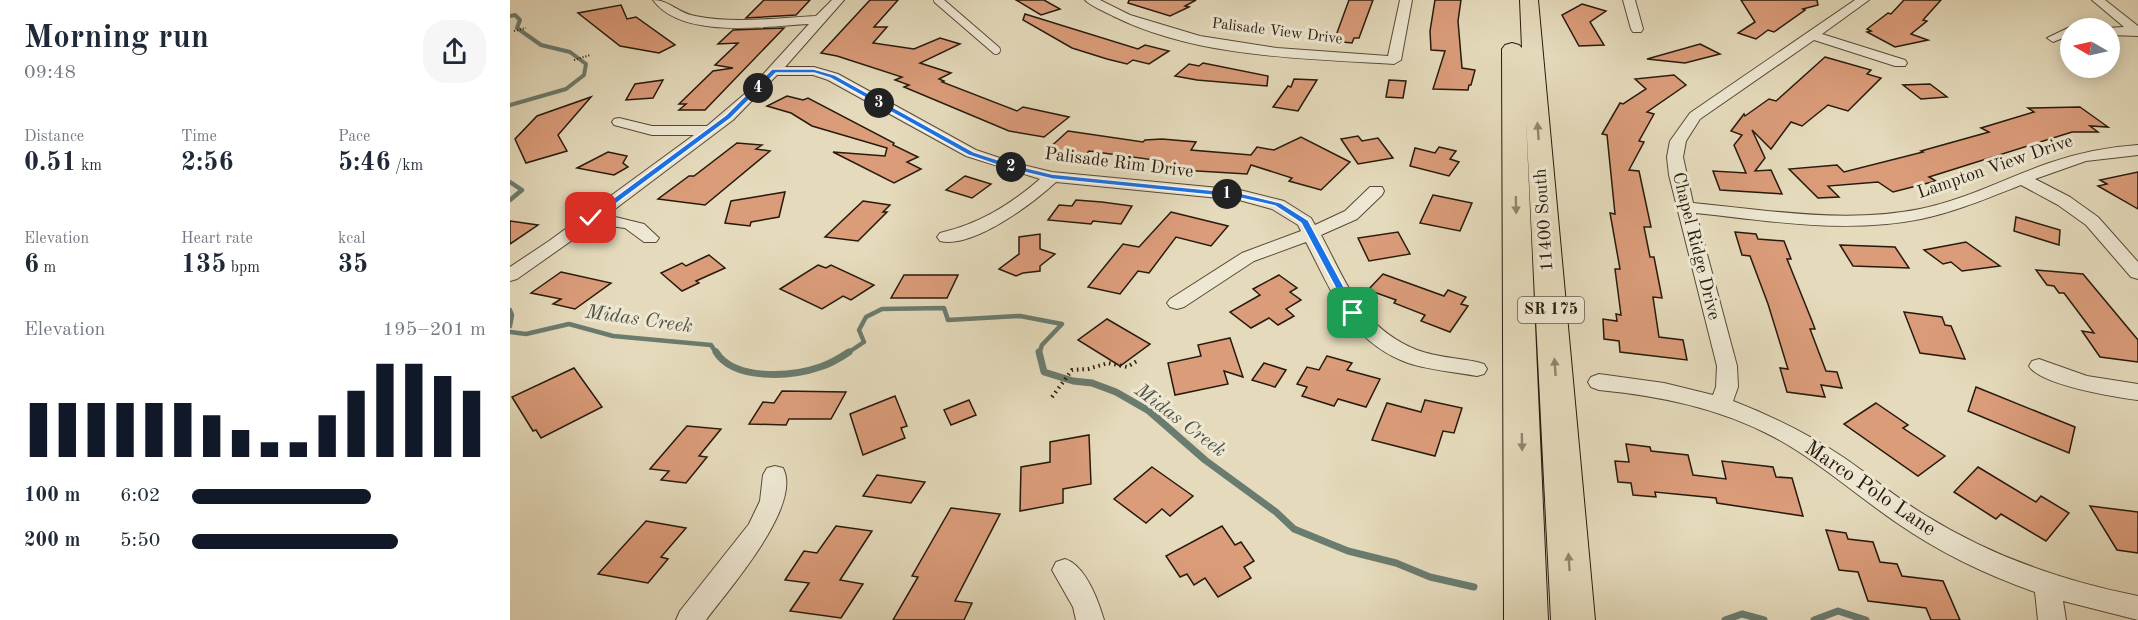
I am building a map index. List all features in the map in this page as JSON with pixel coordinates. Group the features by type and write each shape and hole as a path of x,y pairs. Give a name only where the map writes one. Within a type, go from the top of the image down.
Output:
{"main road":[{"name":"11400 South","path":"1511,0 1526,620"},
{"name":"11400 South","path":"1529,0 1573,620"}],"street":[{"path":"659,0 677,15 701,20 732,22 820,20"},
{"path":"510,275 591,218 741,106 838,0"},
{"name":"Palisade View Drive","path":"1091,0 1139,23 1193,38 1260,49 1394,60 1406,0"},
{"path":"1629,0 1637,29"},
{"name":"Chapel Ridge Drive","path":"1721,404 1726,387 1726,366 1685,207 1675,157 1678,141 1685,127 1707,105 1863,0"},
{"path":"2098,0 2137,31"},
{"path":"2120,31 2137,31"},
{"path":"1812,35 1900,63"},
{"path":"2053,39 2060,36"},
{"name":"Palisade Rim Drive","path":"774,70 814,71 832,77 971,153 1009,166 1052,177 1254,197 1278,205 1305,222 1353,313 1368,329 1388,344 1413,357 1477,369"},
{"path":"619,122 647,130 711,130"},
{"name":"Lampton View Drive","path":"1685,207 1832,220 1900,218 1942,209 2090,154 2138,150"},
{"path":"946,237 968,233 988,225 1052,177"},
{"path":"2024,180 2064,201 2092,222 2138,273"},
{"path":"1177,303 1248,257 1351,215 1376,191"},
{"path":"591,218 632,224 643,230 650,238"},
{"path":"2039,366 2070,380 2104,388 2138,392"},
{"name":"Marco Polo Lane","path":"1599,382 1659,389 1721,404 1797,439 1893,508 1954,546 2047,585 2138,608"},
{"path":"690,620 758,531 772,501 775,475"},
{"path":"1065,570 1086,604 1090,620"},
{"path":"2047,585 2052,620"}],"lane":[{"path":"938,0 996,50"}],"path":[{"path":"514,31 526,28"},
{"path":"574,60 590,55"},
{"path":"1052,397 1072,370 1088,369 1108,363 1127,367 1137,361"}],"building":[{"path":"764,0 810,0 796,15 746,18"},
{"path":"870,0 898,0 874,27 887,27 873,43 914,49 940,38 960,44 920,63 951,73 939,79 944,81 942,82 1017,111 1023,107 1069,117 1044,137 1009,131 904,87 909,85 895,80 902,77 821,53"},
{"path":"1016,0 1044,0 1060,9 1041,15"},
{"path":"1129,0 1196,0 1185,6 1189,7 1170,16 1128,3"},
{"path":"1349,0 1373,0 1359,38 1354,38 1352,43 1334,41"},
{"path":"1435,0 1461,0 1458,21 1462,68 1475,70 1468,90 1433,89 1445,51 1431,50 1430,31"},
{"path":"1741,0 1817,0 1818,5 1803,9 1805,10 1774,32 1768,30 1756,39 1738,33 1755,22"},
{"path":"1904,0 1941,0 1923,20 1927,21 1911,34 1928,40 1895,47 1867,32 1871,31 1867,29 1888,13 1891,14"},
{"path":"1582,4 1606,11 1590,22 1604,45 1579,46 1562,15"},
{"path":"621,5 627,19 636,17 675,45 659,53 620,46 578,13"},
{"path":"1025,14 1138,49 1145,45 1169,51 1149,64 1133,60 1127,64 1107,59 1072,48 1023,20"},
{"path":"784,28 705,110 679,110 686,104 679,104 713,71 733,68 715,65 738,43 718,44 733,30"},
{"path":"1700,44 1720,54 1685,63 1647,59"},
{"path":"1825,57 1871,70 1867,74 1881,78 1848,111 1828,105 1802,126 1791,122 1771,149 1752,130 1765,158 1755,171 1771,170 1782,194 1720,190 1713,171 1746,173 1734,145 1742,135 1731,131 1744,114 1745,116 1769,99 1776,101"},
{"path":"1203,63 1268,76 1267,86 1175,76 1189,64 1199,66"},
{"path":"1674,75 1686,85 1647,112 1654,114 1639,141 1644,142 1629,170 1639,171 1651,227 1644,227 1650,257 1654,257 1662,298 1653,297 1659,337 1683,340 1687,360 1620,352 1619,341 1604,339 1603,319 1617,321 1616,314 1621,315 1615,269 1620,269 1610,213 1615,214 1607,135 1602,134 1620,103 1623,104 1646,89 1635,79"},
{"path":"1294,79 1317,80 1298,111 1273,107 1288,86 1291,87"},
{"path":"663,80 653,98 626,100 635,84"},
{"path":"1389,80 1406,81 1403,98 1386,97"},
{"path":"1930,84 1947,97 1921,99 1903,85"},
{"path":"787,96 803,100 808,98 894,143 893,145 918,157 907,162 921,169 894,183 833,152 885,156 887,148 812,126 791,113 767,106"},
{"path":"591,97 558,135 567,151 526,163 515,139 537,116"},
{"path":"2080,107 2108,127 2090,126 2098,132 2072,132 1929,177 1936,181 1893,192 1878,182 1828,186 1839,197 1818,198 1789,169 1837,165 1844,172 1989,132 1981,128 2034,112 2028,108"},
{"path":"1068,131 1143,142 1162,139 1196,142 1191,150 1251,155 1257,147 1274,150 1301,137 1350,162 1321,190 1289,181 1292,178 1251,165 1247,174 1181,170 1158,168 1162,161 1089,151 1083,157 1047,150"},
{"path":"1358,136 1362,141 1378,138 1393,158 1358,164 1341,139"},
{"path":"737,143 762,145 756,149 770,151 705,205 658,199 689,176 694,176"},
{"path":"1439,147 1456,151 1450,159 1459,162 1449,176 1410,166 1415,148 1435,153"},
{"path":"608,152 627,156 623,163 628,167 614,175 577,168"},
{"path":"2138,172 2138,209 2098,186 2107,184 2100,180"},
{"path":"965,176 991,184 972,198 946,190"},
{"path":"785,192 779,217 751,222 750,226 725,223 731,201"},
{"path":"1433,195 1472,203 1460,231 1420,223"},
{"path":"1076,200 1132,206 1121,224 1048,220 1059,205 1072,206"},
{"path":"863,201 890,205 883,212 887,212 858,241 825,237"},
{"path":"1171,212 1228,226 1211,246 1176,237 1149,273 1138,271 1120,294 1088,287 1123,244 1139,247"},
{"path":"2016,217 2060,230 2059,245 2014,231"},
{"path":"510,221 538,225 510,244"},
{"path":"1398,232 1410,254 1369,261 1358,238"},
{"path":"1735,232 1756,234 1758,239 1784,241 1791,259 1787,259 1815,329 1810,329 1826,371 1837,372 1842,388 1821,385 1825,397 1787,392 1780,368 1788,369 1768,304 1750,256 1742,255"},
{"path":"1040,234 1040,249 1055,254 1040,266 1040,271 1016,276 999,269 1019,254 1019,237"},
{"path":"1966,242 2000,266 1962,271 1951,262 1943,264 1924,250"},
{"path":"1840,245 1895,247 1909,268 1853,266"},
{"path":"709,255 725,268 696,281 699,283 682,291 661,273 682,263 686,266"},
{"path":"818,265 826,268 831,265 874,285 851,300 843,296 822,309 780,289"},
{"path":"2036,270 2083,274 2138,340 2138,362 2100,357 2082,331 2094,333 2064,293 2059,293 2054,286 2047,285"},
{"path":"561,272 611,283 575,309 553,304 561,299 531,293"},
{"path":"1383,274 1444,296 1448,290 1466,297 1461,304 1468,306 1450,332 1421,321 1425,315 1394,303 1396,300 1368,290"},
{"path":"904,275 958,275 947,298 891,298"},
{"path":"1279,275 1297,288 1290,292 1301,300 1286,309 1294,316 1278,325 1269,318 1251,328 1230,312 1260,295 1253,289"},
{"path":"1904,312 1942,317 1945,325 1951,326 1965,359 1920,353"},
{"path":"1107,319 1150,344 1120,366 1078,340"},
{"path":"1230,338 1243,377 1224,371 1228,384 1175,395 1168,363 1201,356 1198,345"},
{"path":"1327,356 1352,363 1347,370 1380,379 1366,407 1338,399 1334,406 1302,396 1307,387 1297,384 1307,367 1319,370"},
{"path":"1264,363 1286,370 1275,387 1252,380"},
{"path":"574,368 602,407 541,438 536,430 533,431 512,397"},
{"path":"1976,387 2075,427 2069,453 1968,411"},
{"path":"782,391 846,392 831,419 789,419 786,425 749,424 763,402 774,403"},
{"path":"895,396 907,426 901,428 905,438 863,455 850,414"},
{"path":"969,400 976,415 951,425 944,410"},
{"path":"1425,400 1462,408 1454,433 1443,431 1435,456 1372,440 1387,403 1421,412"},
{"path":"1876,403 1908,425 1903,428 1945,456 1918,476 1844,424"},
{"path":"687,426 721,429 699,456 707,457 686,483 661,480 669,471 650,469"},
{"path":"1089,435 1091,484 1063,489 1063,503 1020,511 1021,467 1050,462 1050,442"},
{"path":"1626,444 1650,447 1651,451 1688,455 1693,475 1726,479 1722,461 1773,467 1776,477 1792,478 1803,516 1717,503 1716,498 1655,492 1656,497 1633,495 1631,483 1618,482 1615,461 1629,462"},
{"path":"1152,467 1193,496 1170,516 1162,509 1146,523 1114,499"},
{"path":"1978,467 2036,502 2041,496 2069,513 2046,541 2001,514 1996,519 1954,492"},
{"path":"877,475 925,482 911,503 863,496"},
{"path":"2090,506 2138,512 2138,553 2117,550"},
{"path":"951,508 1000,514 955,601 972,603 964,620 893,620 918,577 912,576"},
{"path":"646,521 686,528 661,557 668,559 648,583 598,574"},
{"path":"836,526 872,531 840,580 863,584 841,618 790,611 809,583 785,580 804,551 817,553"},
{"path":"1222,526 1235,545 1241,542 1254,561 1244,567 1251,578 1218,597 1205,578 1194,585 1187,574 1180,577 1166,556"},
{"path":"1826,530 1846,533 1848,539 1873,542 1880,562 1897,564 1902,576 1943,581 1960,620 1931,620 1926,608 1868,601 1858,572 1839,570"}],"waterway":[{"name":"Midas Creek","path":"510,16 515,15 520,20 517,28 541,45 570,52 586,64 584,75 566,89 510,105"},
{"name":"Midas Creek","path":"510,182 522,190 510,200"},
{"name":"Midas Creek","path":"849,352 864,342 859,330 866,317 882,309 944,308 948,320 1020,316 1062,324 1042,345 1039,353"},
{"name":"Midas Creek","path":"510,310 512,315 510,326"},
{"name":"Midas Creek","path":"510,332 526,334 569,324 613,336 711,345 717,354"},
{"name":"Midas Creek","path":"716,352 724,361 736,368 764,374 794,373 820,367 849,352"},
{"name":"Midas Creek","path":"1039,353 1044,372 1073,381 1092,383 1116,392 1149,411 1205,460 1276,512 1294,529 1348,551 1396,563 1430,577 1474,587"},
{"name":"Midas Creek","path":"1814,620 1838,611 1866,620"},
{"name":"Midas Creek","path":"1725,620 1742,614 1764,620"}],"route":[{"path":"591,218 728,117 774,70 814,71 832,77 971,153 1009,166 1052,177 1254,197 1288,209 1305,222 1353,313"}]}
